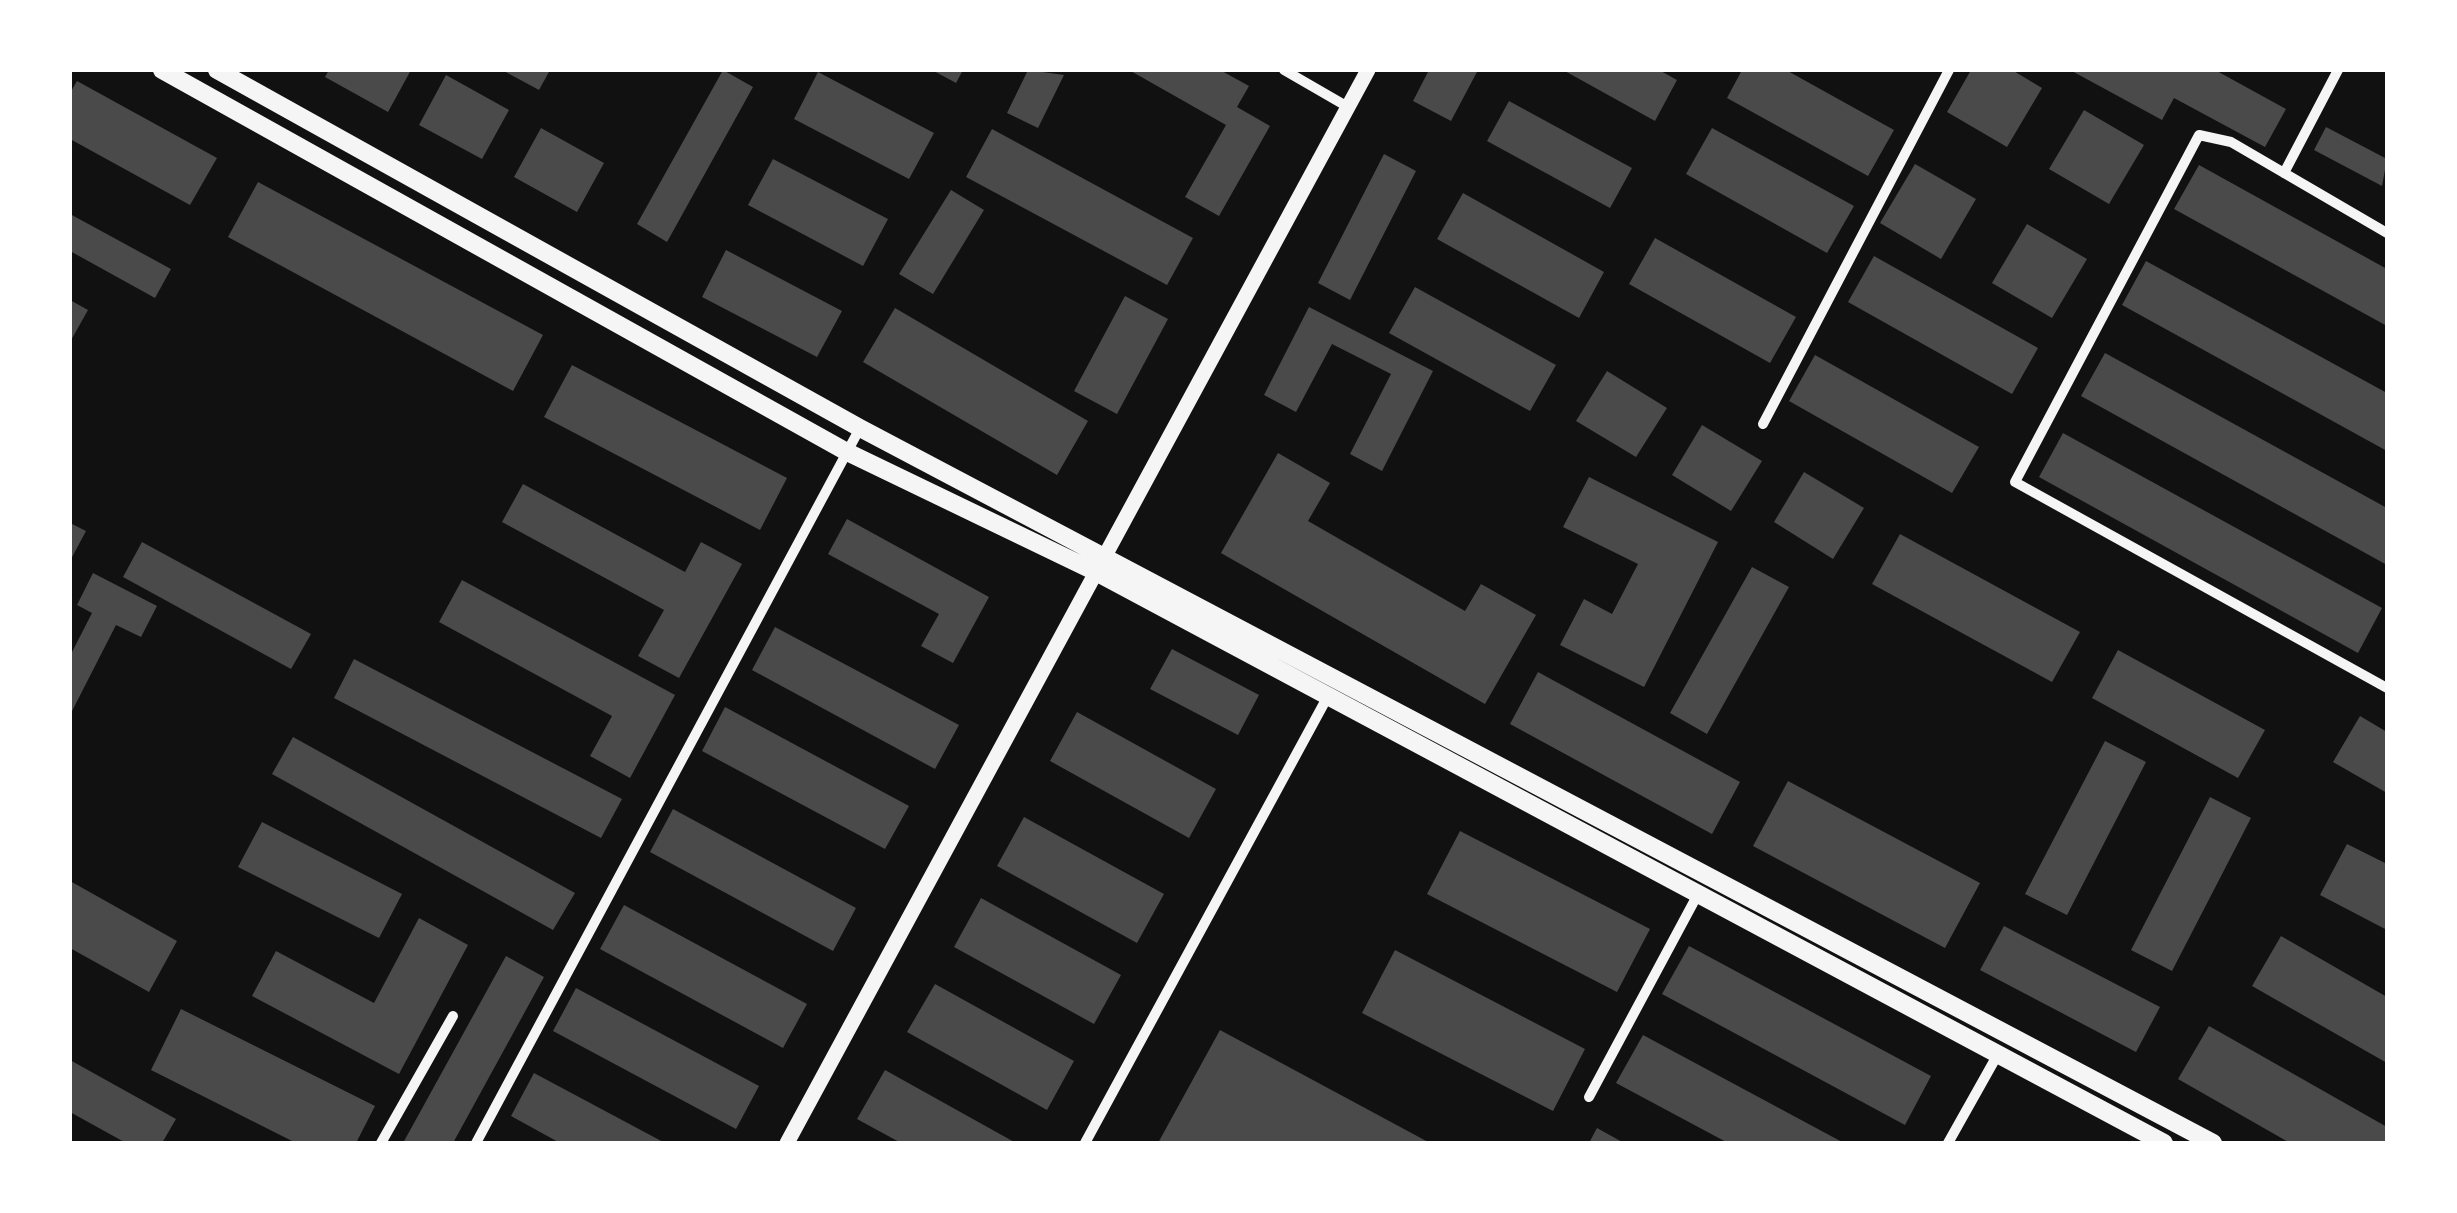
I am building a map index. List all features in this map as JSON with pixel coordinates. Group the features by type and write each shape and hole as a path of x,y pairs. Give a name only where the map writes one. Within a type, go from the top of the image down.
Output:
{"main road":[{"path":"162,70 848,452 1096,572 2164,1143"},
{"path":"217,70 860,428 1106,554 2213,1143"}],"street":[{"path":"1284,70 1348,106"},
{"path":"788,1143 1368,70"},
{"path":"1764,424 1949,70"},
{"path":"2284,173 2338,70"},
{"path":"2387,233 2231,142 2199,136 2015,482 2387,688"},
{"path":"476,1143 860,428"},
{"path":"1085,1143 1328,696"},
{"path":"1589,1097 1698,894"},
{"path":"380,1143 453,1016"},
{"path":"1948,1143 1998,1054"}],"building":[{"path":"329,70 411,70 388,112 325,77"},
{"path":"502,70 550,70 539,90"},
{"path":"723,70 753,87 667,242 637,224"},
{"path":"932,70 963,70 956,83"},
{"path":"1028,70 1064,75 1038,128 1007,113"},
{"path":"1129,70 1220,70 1249,86 1237,107 1270,126 1219,216 1185,197 1226,125"},
{"path":"1429,70 1478,70 1451,121 1413,101"},
{"path":"1563,70 1659,70 1677,80 1655,121"},
{"path":"1742,70 1786,70 1894,130 1868,176 1727,98"},
{"path":"1971,70 2012,70 2042,88 2007,147 1947,112"},
{"path":"2070,70 2215,70 2286,109 2265,147 2174,98 2162,120"},
{"path":"818,72 934,133 909,179 794,119"},
{"path":"446,75 509,110 482,159 419,125"},
{"path":"77,81 217,158 190,205 70,139 70,93"},
{"path":"1509,101 1632,168 1610,208 1487,141"},
{"path":"2084,110 2144,145 2109,204 2049,169"},
{"path":"2326,127 2387,159 2382,186 2314,150"},
{"path":"541,128 604,163 577,212 514,177"},
{"path":"1712,128 1854,206 1827,253 1686,174"},
{"path":"992,129 1193,238 1167,285 966,177"},
{"path":"1384,154 1416,171 1350,300 1318,283"},
{"path":"773,159 888,219 863,266 748,205"},
{"path":"1915,164 1976,199 1941,259 1880,223"},
{"path":"2199,165 2387,269 2387,326 2174,209"},
{"path":"258,182 543,335 513,391 228,237"},
{"path":"951,190 984,210 933,294 899,274"},
{"path":"1463,193 1604,272 1579,318 1437,239"},
{"path":"70,214 171,269 155,298 70,251"},
{"path":"2027,224 2087,259 2052,318 1992,283"},
{"path":"1655,238 1796,317 1770,363 1629,284"},
{"path":"726,250 842,311 817,357 702,297"},
{"path":"1874,256 2038,348 2012,394 1848,302"},
{"path":"2146,261 2387,393 2387,451 2122,305"},
{"path":"1415,287 1556,365 1530,411 1389,333"},
{"path":"1125,296 1168,319 1117,414 1074,391"},
{"path":"70,300 88,310 70,342"},
{"path":"1309,307 1433,371 1382,471 1350,454 1391,374 1332,344 1296,412 1264,395"},
{"path":"895,308 1088,421 1057,475 863,362"},
{"path":"2105,353 2387,508 2387,565 2081,396"},
{"path":"1815,355 1979,447 1952,493 1789,401"},
{"path":"572,365 787,478 760,530 544,417"},
{"path":"1607,371 1667,408 1636,457 1576,421"},
{"path":"1702,425 1762,461 1731,511 1672,475"},
{"path":"2063,433 2382,608 2358,653 2039,477"},
{"path":"1278,453 1330,483 1308,521 1465,611 1481,584 1536,615 1485,704 1221,553"},
{"path":"1804,472 1864,508 1833,559 1774,522"},
{"path":"1589,477 1718,542 1644,687 1560,645 1584,599 1612,614 1638,564 1563,527"},
{"path":"523,484 685,572 701,542 742,564 679,678 638,656 664,610 502,522"},
{"path":"847,519 989,597 953,663 921,646 939,614 828,554"},
{"path":"70,523 86,531 70,561"},
{"path":"1900,534 2080,632 2052,682 1872,584"},
{"path":"142,542 311,634 291,669 123,577"},
{"path":"1752,567 1789,587 1707,734 1670,713"},
{"path":"93,573 157,606 141,637 116,625 70,715 70,656 92,613 77,605"},
{"path":"462,580 675,695 630,778 590,756 612,716 439,622"},
{"path":"775,627 959,725 935,769 752,670"},
{"path":"1172,649 1259,695 1238,735 1150,689"},
{"path":"2118,650 2265,730 2238,778 2092,698"},
{"path":"354,659 622,799 601,838 334,698"},
{"path":"1538,672 1740,782 1712,834 1510,724"},
{"path":"725,707 909,806 885,849 702,751"},
{"path":"1077,712 1216,789 1189,838 1050,761"},
{"path":"2360,716 2387,732 2387,793 2333,762"},
{"path":"293,737 575,893 553,930 272,774"},
{"path":"2105,741 2146,762 2067,915 2025,894"},
{"path":"1788,781 1980,883 1945,948 1753,846"},
{"path":"2210,797 2251,818 2172,971 2131,950"},
{"path":"673,809 856,908 833,951 650,852"},
{"path":"1024,817 1164,894 1137,943 997,866"},
{"path":"262,822 402,894 379,938 238,867"},
{"path":"1460,831 1650,929 1617,992 1427,894"},
{"path":"2347,844 2387,864 2387,930 2320,895"},
{"path":"70,881 177,941 149,992 70,948"},
{"path":"981,898 1121,975 1094,1024 954,947"},
{"path":"624,905 807,1004 783,1048 600,949"},
{"path":"419,918 468,945 399,1074 252,996 276,951 374,1003"},
{"path":"2004,926 2160,1007 2136,1052 1980,970"},
{"path":"2281,936 2387,997 2387,1063 2252,986"},
{"path":"1689,946 1931,1076 1905,1125 1662,994"},
{"path":"1395,950 1585,1049 1553,1111 1362,1013"},
{"path":"506,956 544,977 453,1143 403,1143"},
{"path":"935,984 1074,1061 1047,1110 907,1032"},
{"path":"576,988 759,1086 736,1129 553,1031"},
{"path":"181,1009 375,1106 356,1143 296,1143 151,1070"},
{"path":"2209,1026 2387,1127 2387,1143 2290,1143 2178,1079"},
{"path":"1220,1030 1430,1143 1158,1143"},
{"path":"1643,1035 1844,1143 1728,1143 1616,1083"},
{"path":"70,1060 176,1119 162,1143 126,1143 70,1112"},
{"path":"885,1070 1016,1143 901,1143 857,1119"},
{"path":"534,1073 665,1143 560,1143 511,1116"},
{"path":"1597,1128 1624,1143 1589,1143"}]}
